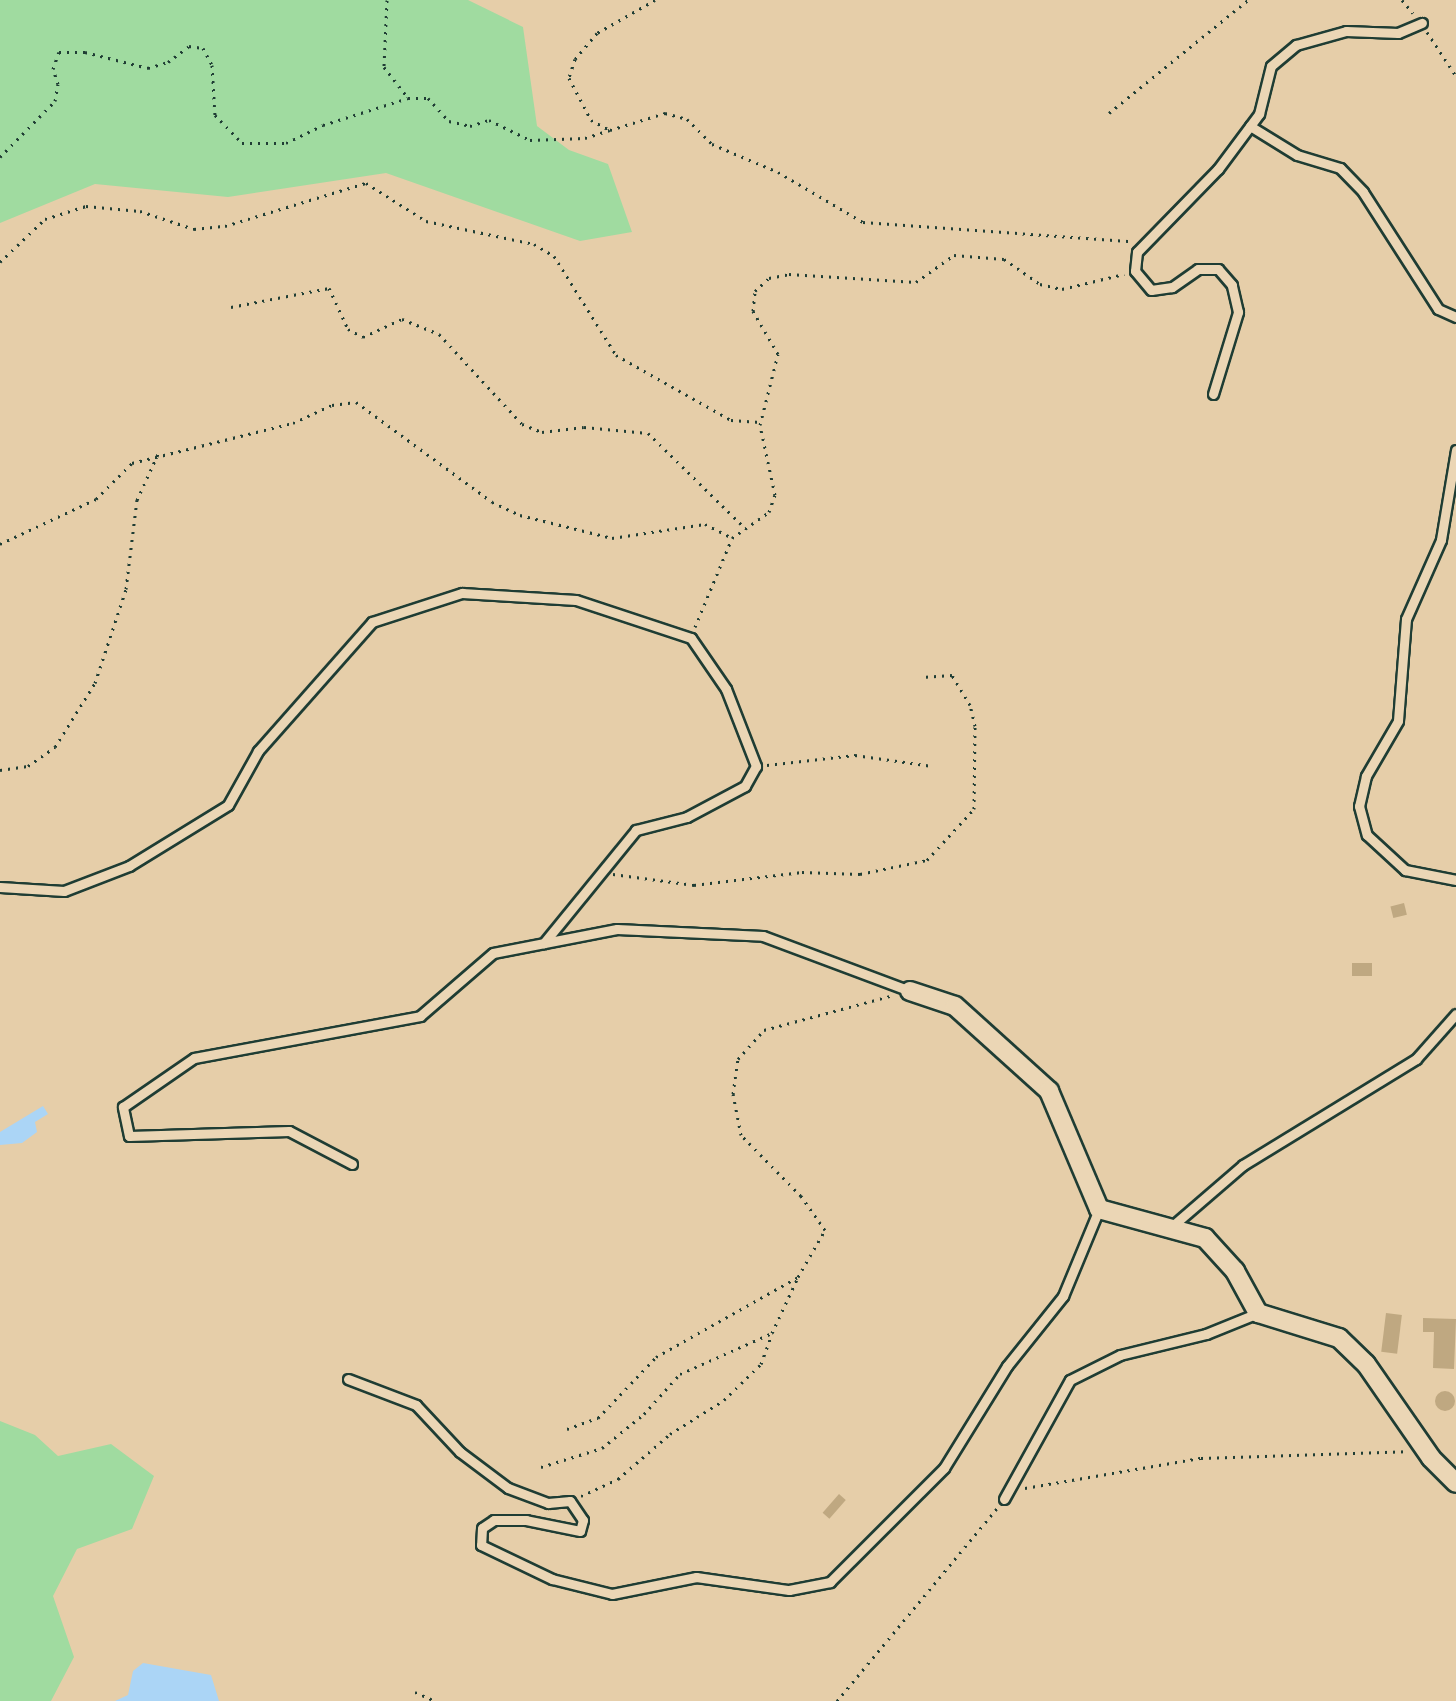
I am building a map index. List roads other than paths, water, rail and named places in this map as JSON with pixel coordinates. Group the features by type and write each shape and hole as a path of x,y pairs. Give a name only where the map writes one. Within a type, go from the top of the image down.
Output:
{"street":[{"path":"910,991 955,1006 1049,1091 1099,1209 1205,1238 1235,1271 1258,1313 1339,1338 1401,1408 1426,1450 1456,1483"}],"lane":[{"path":"1213,394 1238,312 1232,285 1218,269 1198,269 1172,287 1151,290 1135,271 1137,252 1218,169 1259,114 1271,66 1296,45 1346,31 1398,33 1422,23"},
{"path":"1250,126 1297,155 1340,168 1363,192 1438,309 1456,317"},
{"path":"1456,450 1441,540 1406,619 1398,721 1366,776 1359,806 1367,835 1405,870 1456,880"},
{"path":"0,887 64,891 129,866 228,805 258,751 372,622 462,593 576,600 691,638 726,689 756,766 745,786 687,817 636,830 544,943"},
{"path":"352,1164 289,1131 129,1136 123,1107 194,1058 420,1016 493,953 617,929 763,936 910,991"},
{"path":"1169,1229 1243,1165 1416,1059 1456,1014"},
{"path":"348,1379 416,1405 460,1452 508,1488 548,1503 570,1501 583,1520 580,1531 494,1520 482,1528 481,1545 552,1579 612,1594 696,1577 789,1590 830,1582 944,1468 1007,1366 1063,1296 1099,1209"},
{"path":"1004,1499 1070,1380 1120,1355 1206,1334 1258,1313"}],"water":[{"path":"43,1106 48,1114 35,1122 37,1132 22,1143 0,1145 0,1132"},
{"path":"143,1663 211,1675 219,1701 115,1701 128,1695 133,1671"}]}
